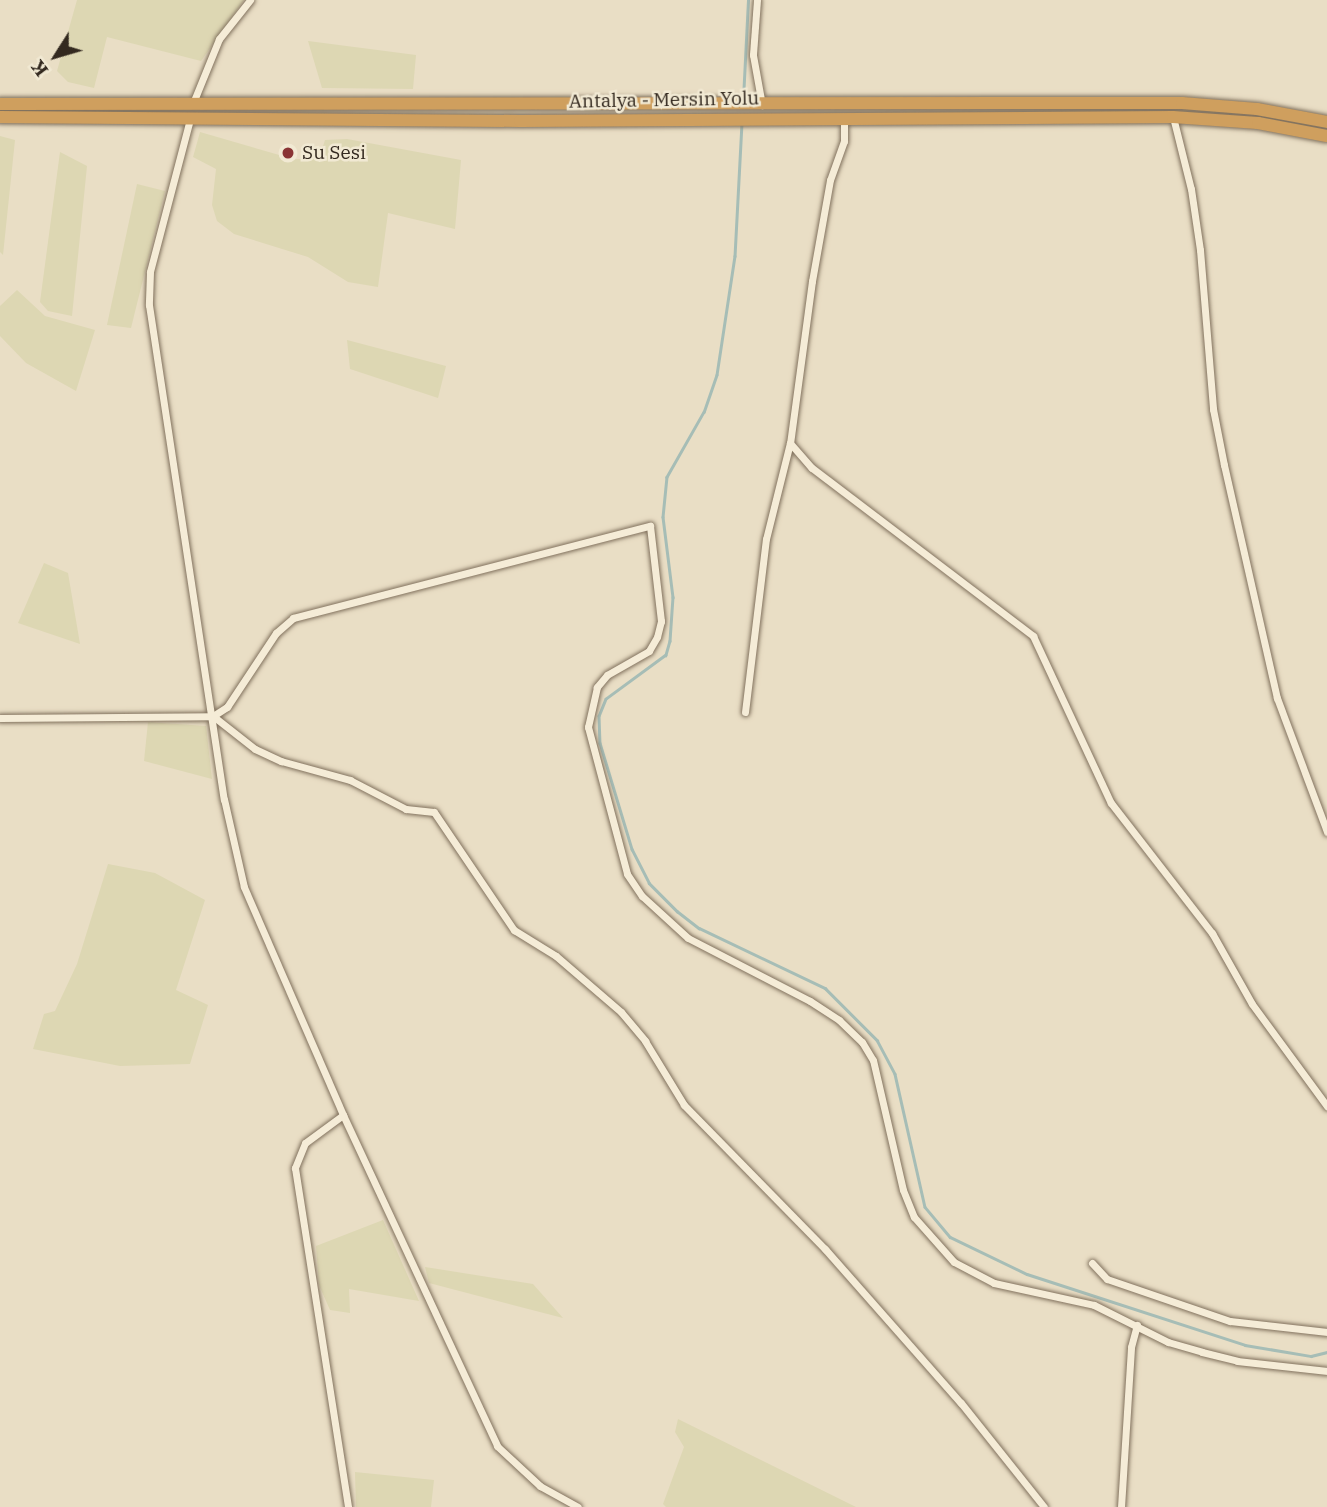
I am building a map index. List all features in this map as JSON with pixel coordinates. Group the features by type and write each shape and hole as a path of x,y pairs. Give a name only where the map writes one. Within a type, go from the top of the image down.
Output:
{"highway":[{"path":"190,119 193,103"},
{"name":"Antalya - Mersin Yolu","path":"0,104 1182,103 1257,109 1327,122"},
{"name":"Antalya - Mersin Yolu","path":"0,117 1173,117 1258,123 1327,136"}],"street":[{"path":"193,103 219,39 250,0"},
{"path":"757,0 753,55 758,104"},
{"path":"1173,117 1191,189 1200,250 1213,409 1265,655 1327,832"},
{"path":"744,712 766,539 790,443 812,281 830,180 844,141 844,118"},
{"path":"190,119 150,272 149,305 213,716 244,887 342,1115 497,1446 540,1486 578,1507"},
{"path":"790,443 812,468 1033,636 1111,803 1212,933 1252,1004 1327,1106"},
{"path":"0,718 213,716 227,707 276,632 293,618 650,526 661,621 657,637 649,651 607,675 597,687 588,727 627,874 661,917 688,938 810,1001 839,1020 862,1042 873,1060 903,1190 914,1217 954,1262 994,1283 1094,1305 1168,1342 1237,1361 1327,1371"},
{"path":"213,716 256,749 281,761 349,780 406,809 434,812 514,930 556,956 621,1012 645,1041 684,1105 825,1249 961,1402 1044,1507"},
{"path":"342,1115 305,1143 295,1168 348,1507"},
{"path":"1091,1263 1107,1279 1230,1321 1327,1332"},
{"path":"1121,1507 1131,1347 1137,1325"}],"shaded area":[{"path":"77,0 244,0 201,61 107,37 94,88 68,82 57,71"},
{"path":"308,41 416,55 413,89 322,88"},
{"path":"200,132 293,159 319,159 325,140 347,139 461,160 455,229 388,213 378,287 348,282 308,257 234,234 217,221 212,205 216,169 193,157"},
{"path":"0,136 15,140 3,255 0,252"},
{"path":"60,152 87,166 72,316 48,311 40,302"},
{"path":"137,184 165,191 131,328 107,325"},
{"path":"17,290 45,316 95,330 76,391 26,363 0,336 0,306"},
{"path":"347,340 446,366 438,398 350,369"},
{"path":"44,563 68,573 80,644 18,623"},
{"path":"148,722 206,726 212,779 144,761"},
{"path":"108,864 155,873 205,900 176,990 208,1005 190,1064 120,1066 33,1049 44,1014 55,1011 77,964"},
{"path":"383,1220 419,1301 349,1289 350,1313 330,1310 319,1285 316,1246"},
{"path":"425,1267 533,1284 563,1318 429,1283"},
{"path":"678,1419 856,1507 666,1507 663,1504 684,1447 675,1432"},
{"path":"355,1472 434,1480 431,1507 356,1507"}],"waterway":[{"path":"743,99 748,0"},
{"path":"742,123 735,256 717,375 704,412 667,477 663,517 673,597 670,641 666,655 606,699 599,716 600,743 632,849 649,883 677,911 699,928 825,988 877,1040 895,1074 925,1207 950,1237 1027,1274 1245,1345 1311,1356 1327,1352"}],"place":[{"name":"Su Sesi","path":"288,153"}]}
